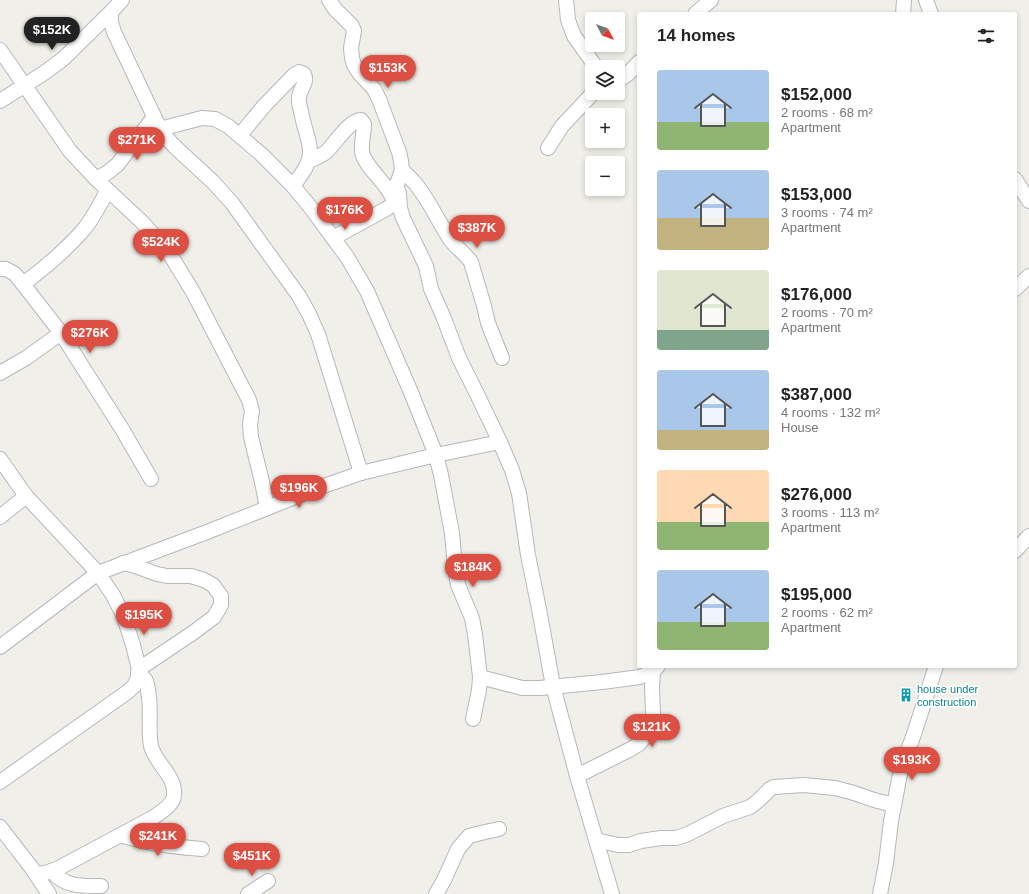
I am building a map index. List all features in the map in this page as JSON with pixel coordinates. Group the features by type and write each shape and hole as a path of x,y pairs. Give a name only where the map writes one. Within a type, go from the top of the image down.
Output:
{"street":[{"path":"0,101 44,73 62,59 122,0"},
{"path":"328,0 352,26 354,31 351,48 354,65 374,89 379,99 399,152 402,170 394,191 394,201 392,205 333,238"},
{"path":"566,0 568,20 574,36 591,60"},
{"path":"697,12 711,0"},
{"path":"903,12 904,0"},
{"path":"926,0 930,12"},
{"path":"111,12 111,22 114,32 157,123 174,146 213,182 232,203 299,296 309,314 318,334 361,473"},
{"path":"0,50 70,151 107,190 142,222 158,240 171,256 193,292 249,400 252,411 250,424 251,437 267,508"},
{"path":"625,76 637,64"},
{"path":"240,135 264,106 294,75 299,72 304,74 306,77 305,83 299,98 310,150 309,161 293,186"},
{"path":"548,148 562,126 586,100"},
{"path":"96,179 108,173 117,165 157,123 215,118 240,135 293,186 311,208 356,271 367,291 401,368 436,455 452,533 458,585 472,618 475,634 480,677 479,690 472,720"},
{"path":"309,161 326,152 349,126 357,120 361,120 364,124 361,147 362,154 388,188 399,193 400,208 403,218 426,266 431,290 459,358 500,442 512,470 519,493 528,555 553,686 612,894"},
{"path":"402,170 416,184 456,247 471,262 488,323 502,358"},
{"path":"1017,182 1029,201"},
{"path":"23,284 47,266 85,227 98,209 107,190"},
{"path":"0,269 6,269 15,274 61,333 151,479"},
{"path":"1017,287 1029,276"},
{"path":"0,373 26,358 61,333"},
{"path":"0,647 98,574 315,489 361,473 436,455 500,442"},
{"path":"0,459 26,496 98,574 113,595 124,617 133,645 138,671 138,678 134,686 126,693 0,782"},
{"path":"0,517 26,496"},
{"path":"1017,549 1029,536"},
{"path":"123,564 135,566 167,576 191,576 204,580 213,585 221,596 221,605 214,617 138,671"},
{"path":"880,894 901,768 914,734 935,668"},
{"path":"480,677 522,688 540,688 640,677 656,669"},
{"path":"578,776 639,744 646,735 651,725 653,714 652,687 656,669"},
{"path":"36,874 57,869 154,818 168,806 174,798 174,789 169,777 155,756 152,748 150,738 150,705 148,686 138,671"},
{"path":"596,840 618,845 629,845 641,841 661,838 676,838 688,834 723,816 750,807 774,787 804,786 835,788 894,805"},
{"path":"0,827 36,874 49,894"},
{"path":"436,894 458,849 469,836 499,829"},
{"path":"120,835 136,840 184,848 202,849"},
{"path":"52,871 61,880 68,883 80,886 101,886"},
{"path":"248,894 268,881"}],"place":[{"name":"house under construction","path":"906,695"}]}
